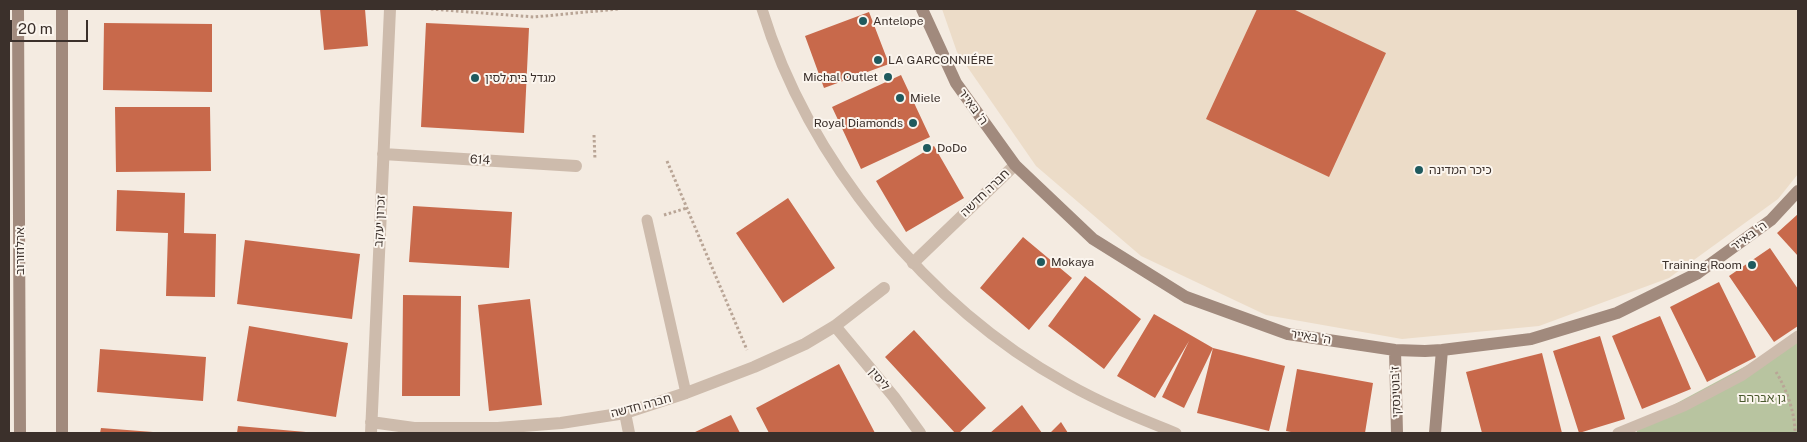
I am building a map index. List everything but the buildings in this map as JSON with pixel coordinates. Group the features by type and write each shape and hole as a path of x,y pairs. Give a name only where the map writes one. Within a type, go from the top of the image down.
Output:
{"street":[{"name":"ארלוזורוב","path":"18,9 20,433"},
{"path":"62,9 62,433"},
{"name":"זכרון יעקב","path":"371,428 390,9"},
{"name":"ה' באייר","path":"922,9 956,83 1015,165 1093,239 1186,296 1288,334 1395,350 1442,350 1531,339 1617,313 1698,273 1771,220 1798,191"},
{"name":"614","path":"384,154 576,166"},
{"name":"חברה חדשה","path":"913,263 1015,165"},
{"name":"חברה חדשה","path":"371,428 498,428 561,423 625,413 686,393 754,367 805,344 834,326 884,288"},
{"name":"ליסין","path":"834,326 894,397 920,433"},
{"name":"ז'בוטינסקי","path":"1395,350 1397,433"},
{"path":"1435,433 1442,350"},
{"path":"625,413 629,433"}],"lane":[{"path":"762,9 768,29 795,93 828,153 868,210 913,263 959,307 1010,348 1064,383 1122,412 1176,433"},
{"path":"646,220 686,393"},
{"path":"1618,433 1684,406 1741,376 1798,336"}],"path":[{"path":"430,9 534,17 618,9"},
{"path":"594,135 595,166"},
{"path":"668,161 754,367"},
{"path":"1772,366 1782,382 1790,404 1795,424 1795,433"}],"green space":[{"name":"גן אברהם","path":"1798,338 1798,433 1637,433 1636,425"}],"shaded area":[{"name":"כיכר המדינה","path":"942,9 1798,9 1798,174 1778,199 1669,278 1539,326 1402,339 1266,315 1141,256 1036,166 957,52"}],"place":[{"name":"Antelope","path":"863,21"},
{"name":"LA GARCONNIÉRE","path":"878,60"},
{"name":"Michal Outlet","path":"888,77"},
{"name":"מגדל בית לסין","path":"475,78"},
{"name":"Miele","path":"900,98"},
{"name":"Royal Diamonds","path":"913,123"},
{"name":"DoDo","path":"927,148"},
{"name":"כיכר המדינה","path":"1419,170"},
{"name":"Mokaya","path":"1041,262"},
{"name":"Training Room","path":"1752,265"}]}
